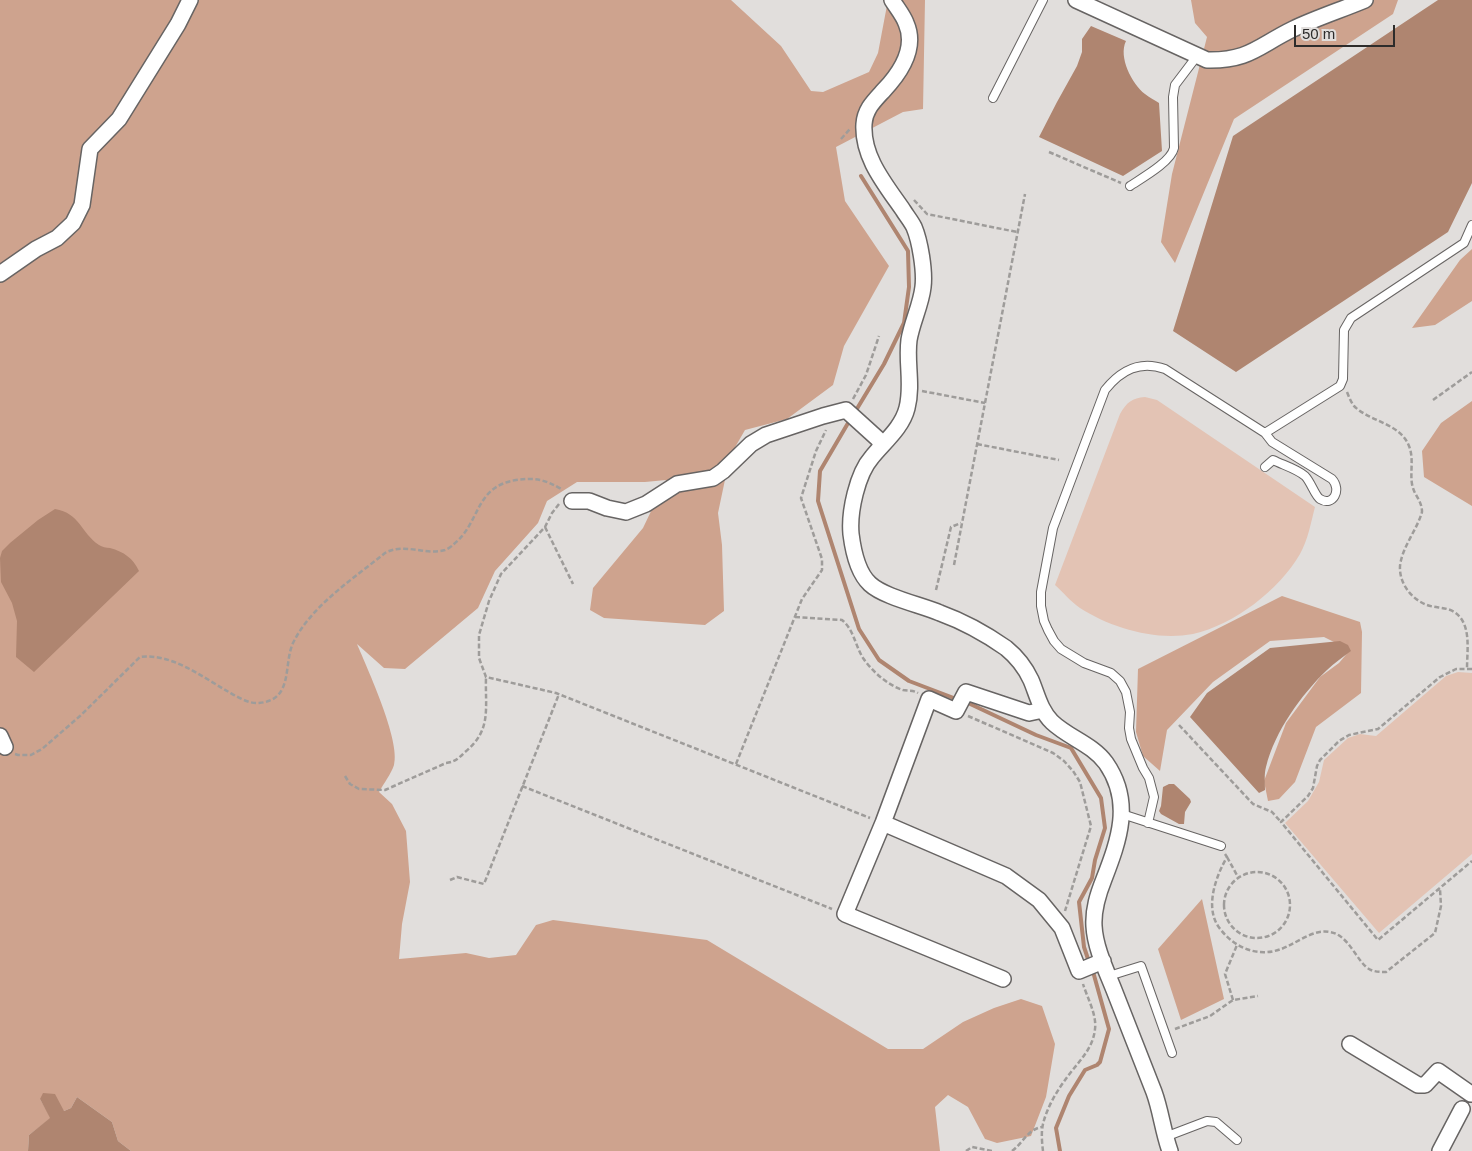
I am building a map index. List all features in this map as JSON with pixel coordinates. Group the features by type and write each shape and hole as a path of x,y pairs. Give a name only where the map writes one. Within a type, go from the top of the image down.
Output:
{"street":[{"path":"0,274 36,249 57,238 73,223 82,205 90,149 119,119 178,24 190,0"},
{"path":"892,0 907,25 910,38 908,51 901,69 866,111 864,126 866,142 874,168 914,226 920,251 923,284 909,341 907,409 900,424 868,461 859,478 854,499 851,532 861,570 870,584 883,592 942,614 974,629 1006,649 1022,664 1043,710 1052,722 1091,747 1105,762 1117,783 1122,807 1121,825 1116,847 1097,898 1094,911 1094,928 1103,961 1156,1097 1167,1144"},
{"path":"1076,0 1207,60 1243,57 1293,29 1365,0"},
{"path":"572,501 589,501 607,508 626,512 646,504 677,484 714,478 750,444 766,435 840,412 862,425 882,445"},
{"path":"1003,979 845,914 883,823 930,699 956,711 966,692 1029,713 1043,710"},
{"path":"883,823 1006,876 1039,900 1062,928 1079,971 1103,961"},
{"path":"1350,1044 1418,1084 1425,1085 1438,1071 1472,1094 1467,1112 1440,1151"}],"lane":[{"path":"994,98 1043,0"},
{"path":"1130,186 1173,154 1173,97 1175,85 1197,56"},
{"path":"1265,433 1340,386 1343,378 1344,330 1351,318 1464,243 1472,225"},
{"path":"1148,823 1154,797 1131,739 1128,701 1120,681 1111,673 1084,663 1061,649 1054,641 1044,621 1041,592 1053,528 1105,390 1113,380 1126,371 1140,366 1154,365 1165,369 1265,433 1272,442 1332,479 1336,484 1335,496 1329,500 1322,500 1316,495 1314,488 1304,475 1273,460 1265,467"},
{"path":"1122,814 1221,846"},
{"path":"1109,976 1141,966 1172,1053"},
{"path":"1167,1144 1207,1121 1216,1122 1237,1140"}],"path":[{"path":"841,139 854,125"},
{"path":"1049,152 1130,186"},
{"path":"909,194 927,214 1018,232"},
{"path":"954,565 1025,194"},
{"path":"736,764 802,599 822,570 822,559 802,498 816,451 866,375 879,336"},
{"path":"1433,400 1472,372"},
{"path":"1341,383 1353,405 1398,432 1409,446 1412,457 1412,485 1422,505 1422,512 1402,556 1400,566 1401,578 1412,596 1428,605 1445,608 1459,616 1464,624 1467,636 1466,669"},
{"path":"909,389 985,403"},
{"path":"977,444 1059,460"},
{"path":"2,742 18,755 31,755 80,716 140,658 152,656 180,665 234,696 250,702 259,703 272,699 283,688 292,645 302,628 317,609 385,553 394,548 446,550 461,538 485,496 503,482 529,478 548,481 570,494 572,501 557,505 545,527 501,574 489,601 479,635 479,658 486,677 485,726 476,743 453,762 446,763 385,790 359,789 350,784 345,776"},
{"path":"936,590 951,527 962,523"},
{"path":"545,527 573,584"},
{"path":"795,617 842,620 847,625 864,659 874,670 888,682 903,690 915,691 930,699"},
{"path":"1281,822 1308,796 1313,788 1320,760 1339,741 1349,735 1378,729 1440,677 1456,669 1472,669"},
{"path":"486,677 559,694 883,823"},
{"path":"450,880 457,877 484,884 559,694"},
{"path":"956,711 1054,754 1074,771 1080,782 1091,826 1066,907 1062,928"},
{"path":"1180,724 1253,804 1272,812 1378,940 1472,861"},
{"path":"522,786 845,914"},
{"path":"1221,846 1238,878"},
{"path":"1227,857 1213,895 1212,910 1222,932 1232,942 1245,950 1260,953 1275,952 1321,931 1333,932 1344,939 1370,970 1386,972 1435,932 1440,906 1440,888"},
{"path":"1258,871 1278,878 1285,886 1290,901 1288,918 1282,928 1273,935 1262,938 1250,938 1240,934 1231,926 1225,916 1225,894 1230,885 1238,878 1258,871"},
{"path":"1234,1000 1225,974 1237,945"},
{"path":"1043,1151 1042,1127 1057,1092 1084,1058 1093,1038 1095,1028 1079,971"},
{"path":"1165,1033 1210,1016 1234,1000 1258,996"},
{"path":"1012,1151 1029,1133 1042,1127"},
{"path":"966,1151 972,1148 992,1151"}],"shaded area":[{"path":"0,0 731,0 781,46 811,91 823,92 869,72 878,53 888,0 925,0 923,109 903,112 836,147 845,201 889,266 844,346 833,385 787,419 745,430 730,456 718,513 722,545 724,611 705,625 604,618 590,610 593,588 643,528 666,480 645,482 577,482 547,501 538,523 495,571 478,608 405,669 384,668 357,644 382,704 393,739 394,765 379,792 392,804 406,831 410,882 402,924 399,959 466,953 489,958 516,955 536,925 553,920 707,940 888,1049 923,1049 963,1022 994,1008 1021,999 1042,1006 1055,1044 1046,1097 1031,1136 997,1143 985,1139 968,1107 948,1095 935,1107 940,1151 131,1151 118,1141 112,1122 77,1097 71,1108 64,1111 40,1099 51,1118 29,1135 28,1151 0,1151"},
{"path":"1191,0 1398,0 1393,14 1234,119 1175,263 1161,242 1172,174 1207,37 1195,23"},
{"path":"1438,0 1472,0 1472,183 1448,232 1236,372 1173,331 1233,136"},
{"path":"1091,26 1126,41 1124,55 1131,77 1140,90 1159,103 1162,151 1123,176 1039,137 1077,66 1082,52 1082,39"},
{"path":"1472,249 1472,301 1435,325 1412,328 1460,260"},
{"path":"1145,397 1157,400 1315,507 1303,549 1291,567 1268,593 1224,623 1193,634 1164,636 1119,627 1080,608 1055,585 1120,414 1130,401"},
{"path":"1472,401 1472,506 1424,477 1422,451 1441,423"},
{"path":"55,509 63,511 75,519 99,545 128,556 139,571 34,672 16,657 17,621 12,603 1,582 0,558 2,551 10,543"},
{"path":"1282,596 1360,622 1362,632 1361,693 1316,727 1295,782 1279,799 1268,801 1264,781 1286,723 1320,677 1339,663 1350,650 1324,637 1270,641 1213,682 1167,730 1160,771 1143,756 1136,732 1138,669"},
{"path":"1340,641 1348,645 1351,651 1317,680 1290,714 1270,754 1265,770 1265,790 1259,793 1190,717 1207,693 1270,648"},
{"path":"1458,672 1472,673 1472,854 1379,933 1285,823 1308,801 1319,782 1324,760 1348,738 1360,734 1376,736 1446,676"},
{"path":"1174,784 1190,799 1191,802 1185,812 1184,824 1179,824 1159,811 1163,787"},
{"path":"1202,899 1224,999 1181,1020 1158,949"},
{"path":"43,1093 55,1094 64,1111 71,1108 77,1097 112,1122 118,1141 131,1151 28,1151 29,1135 50,1118 40,1099"}],"waterway":[{"path":"855,412 884,364 904,323 909,287 908,251 861,176"},
{"path":"851,418 820,471 818,501 859,629 879,660 909,681 959,700"},
{"path":"966,702 1036,735 1071,748 1101,798 1105,828 1095,860 1092,878 1079,902 1084,947 1089,962"},
{"path":"1060,1151 1056,1128 1069,1096 1085,1070 1100,1062 1109,1029 1092,968"}]}
